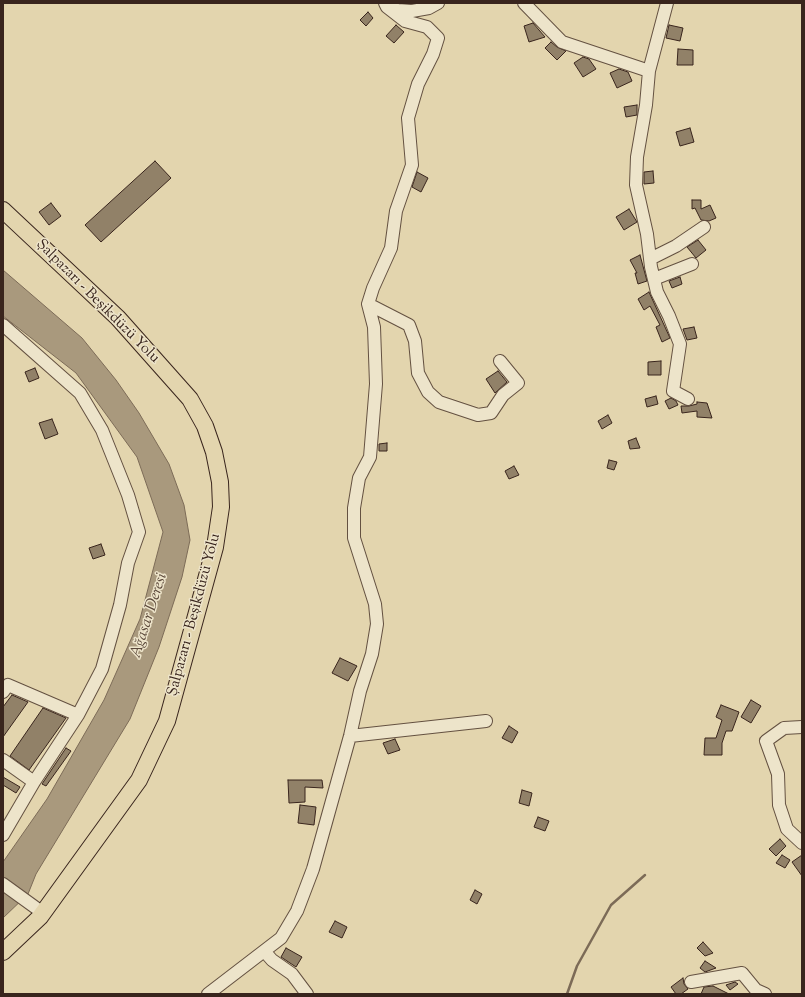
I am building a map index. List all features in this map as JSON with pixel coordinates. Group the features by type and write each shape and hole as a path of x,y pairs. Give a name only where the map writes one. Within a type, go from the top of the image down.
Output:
{"main road":[{"name":"Şalpazarı - Beşikdüzü Yolu","path":"3,210 118,318 190,399 205,426 214,452 220,482 221,507 216,547 167,722 139,780 43,913 3,952"}],"street":[{"path":"386,5 398,10 412,11 429,8 438,3"},
{"path":"524,3 562,42 649,71"},
{"path":"668,3 649,71 646,105 637,157 636,185 647,234 650,259 657,292 669,316 680,344 673,391 688,399"},
{"path":"208,994 265,952 281,938 297,911 313,869 350,736 360,691 372,654 377,624 375,604 354,538 354,508 359,478 370,457 376,384 374,327 368,304 390,248 396,211 412,166 408,118 418,84 433,54 438,38 427,27 405,21 386,5"},
{"path":"650,259 676,246 704,227"},
{"path":"654,279 692,264"},
{"path":"368,304 408,325 415,341 418,374 428,392 439,402 478,415 491,413 503,395 518,383 500,361"},
{"path":"3,326 80,393 102,430 128,495 140,532 128,563 120,605 102,669 78,715 34,782 3,835"},
{"path":"3,692 8,685 78,715"},
{"path":"350,736 486,721"},
{"path":"802,727 784,728 766,741 778,774 779,805 787,829 802,843"},
{"path":"3,760 34,782"},
{"path":"3,884 43,913"},
{"path":"265,952 272,960 292,974 307,994"},
{"path":"691,982 742,973 756,990 765,994"}],"water":[{"name":"Ağasar Deresi","path":"3,270 82,338 116,380 139,413 169,464 184,505 190,540 182,577 159,647 130,719 36,874 28,894 3,918 3,862 47,799 104,700 140,619 163,532 137,457 76,373 3,316"}],"building":[{"path":"368,12 373,18 366,26 360,20"},
{"path":"533,23 545,37 529,42 524,26"},
{"path":"396,25 404,32 394,43 386,36"},
{"path":"669,25 683,28 680,41 666,38"},
{"path":"551,42 557,47 566,51 557,60 545,48"},
{"path":"678,49 693,50 693,65 677,65"},
{"path":"583,57 589,59 596,69 583,77 574,63"},
{"path":"619,69 628,72 632,81 617,88 610,73"},
{"path":"637,105 637,115 626,117 624,107"},
{"path":"690,128 694,142 680,146 676,132"},
{"path":"155,161 171,178 101,242 85,225"},
{"path":"653,171 654,183 644,184 644,172"},
{"path":"417,172 428,178 421,192 412,187"},
{"path":"692,200 701,200 701,209 710,205 716,218 709,221 701,220 695,208 692,209"},
{"path":"51,203 61,216 49,225 39,212"},
{"path":"629,209 637,222 624,230 616,217"},
{"path":"698,240 706,250 696,258 687,247"},
{"path":"640,255 647,281 638,284 635,273 637,273 630,260"},
{"path":"680,277 682,284 672,288 669,281"},
{"path":"649,292 670,338 662,342 656,327 660,325 650,306 644,310 638,299"},
{"path":"694,327 697,338 687,340 683,329"},
{"path":"661,361 661,375 648,375 648,362"},
{"path":"35,368 39,378 29,382 25,372"},
{"path":"498,371 507,382 495,393 486,379"},
{"path":"656,396 658,404 647,407 645,399"},
{"path":"671,398 676,401 678,405 669,409 665,401"},
{"path":"697,402 707,403 712,418 697,417 697,411 682,413 681,406 697,404"},
{"path":"608,415 612,423 602,429 598,421"},
{"path":"52,419 58,434 45,439 39,423"},
{"path":"636,438 640,448 630,449 628,441"},
{"path":"387,443 387,451 379,451 379,444"},
{"path":"609,460 617,462 614,470 607,468"},
{"path":"514,466 519,475 509,479 505,471"},
{"path":"101,544 105,555 93,559 89,548"},
{"path":"340,658 357,666 348,681 332,673"},
{"path":"12,695 28,702 3,737 3,707"},
{"path":"751,700 761,706 751,723 741,717"},
{"path":"721,705 739,712 732,731 726,731 722,743 722,755 704,755 705,738 716,738 722,720 716,717"},
{"path":"43,708 66,718 29,770 10,756"},
{"path":"509,726 518,732 512,743 502,738"},
{"path":"395,739 400,750 388,754 383,743"},
{"path":"66,748 71,751 46,786 42,784"},
{"path":"3,777 20,787 16,793 3,785"},
{"path":"288,780 322,780 323,788 305,787 305,802 289,803"},
{"path":"522,790 532,793 529,806 519,803"},
{"path":"300,805 316,807 314,825 298,823"},
{"path":"538,817 549,821 545,831 534,827"},
{"path":"780,839 786,846 776,856 769,849"},
{"path":"782,855 790,860 785,868 776,863"},
{"path":"802,855 802,876 792,862"},
{"path":"475,890 482,894 477,904 470,900"},
{"path":"335,921 347,927 342,938 329,932"},
{"path":"703,942 713,953 705,956 697,948"},
{"path":"286,948 302,957 296,967 281,957"},
{"path":"705,961 716,968 705,972 700,968"},
{"path":"683,978 684,984 688,989 681,994 676,994 671,987"},
{"path":"735,982 738,984 730,990 726,985"},
{"path":"713,986 729,994 701,994 704,987"}],"waterway":[{"path":"567,994 577,966 611,905 645,875"}]}
